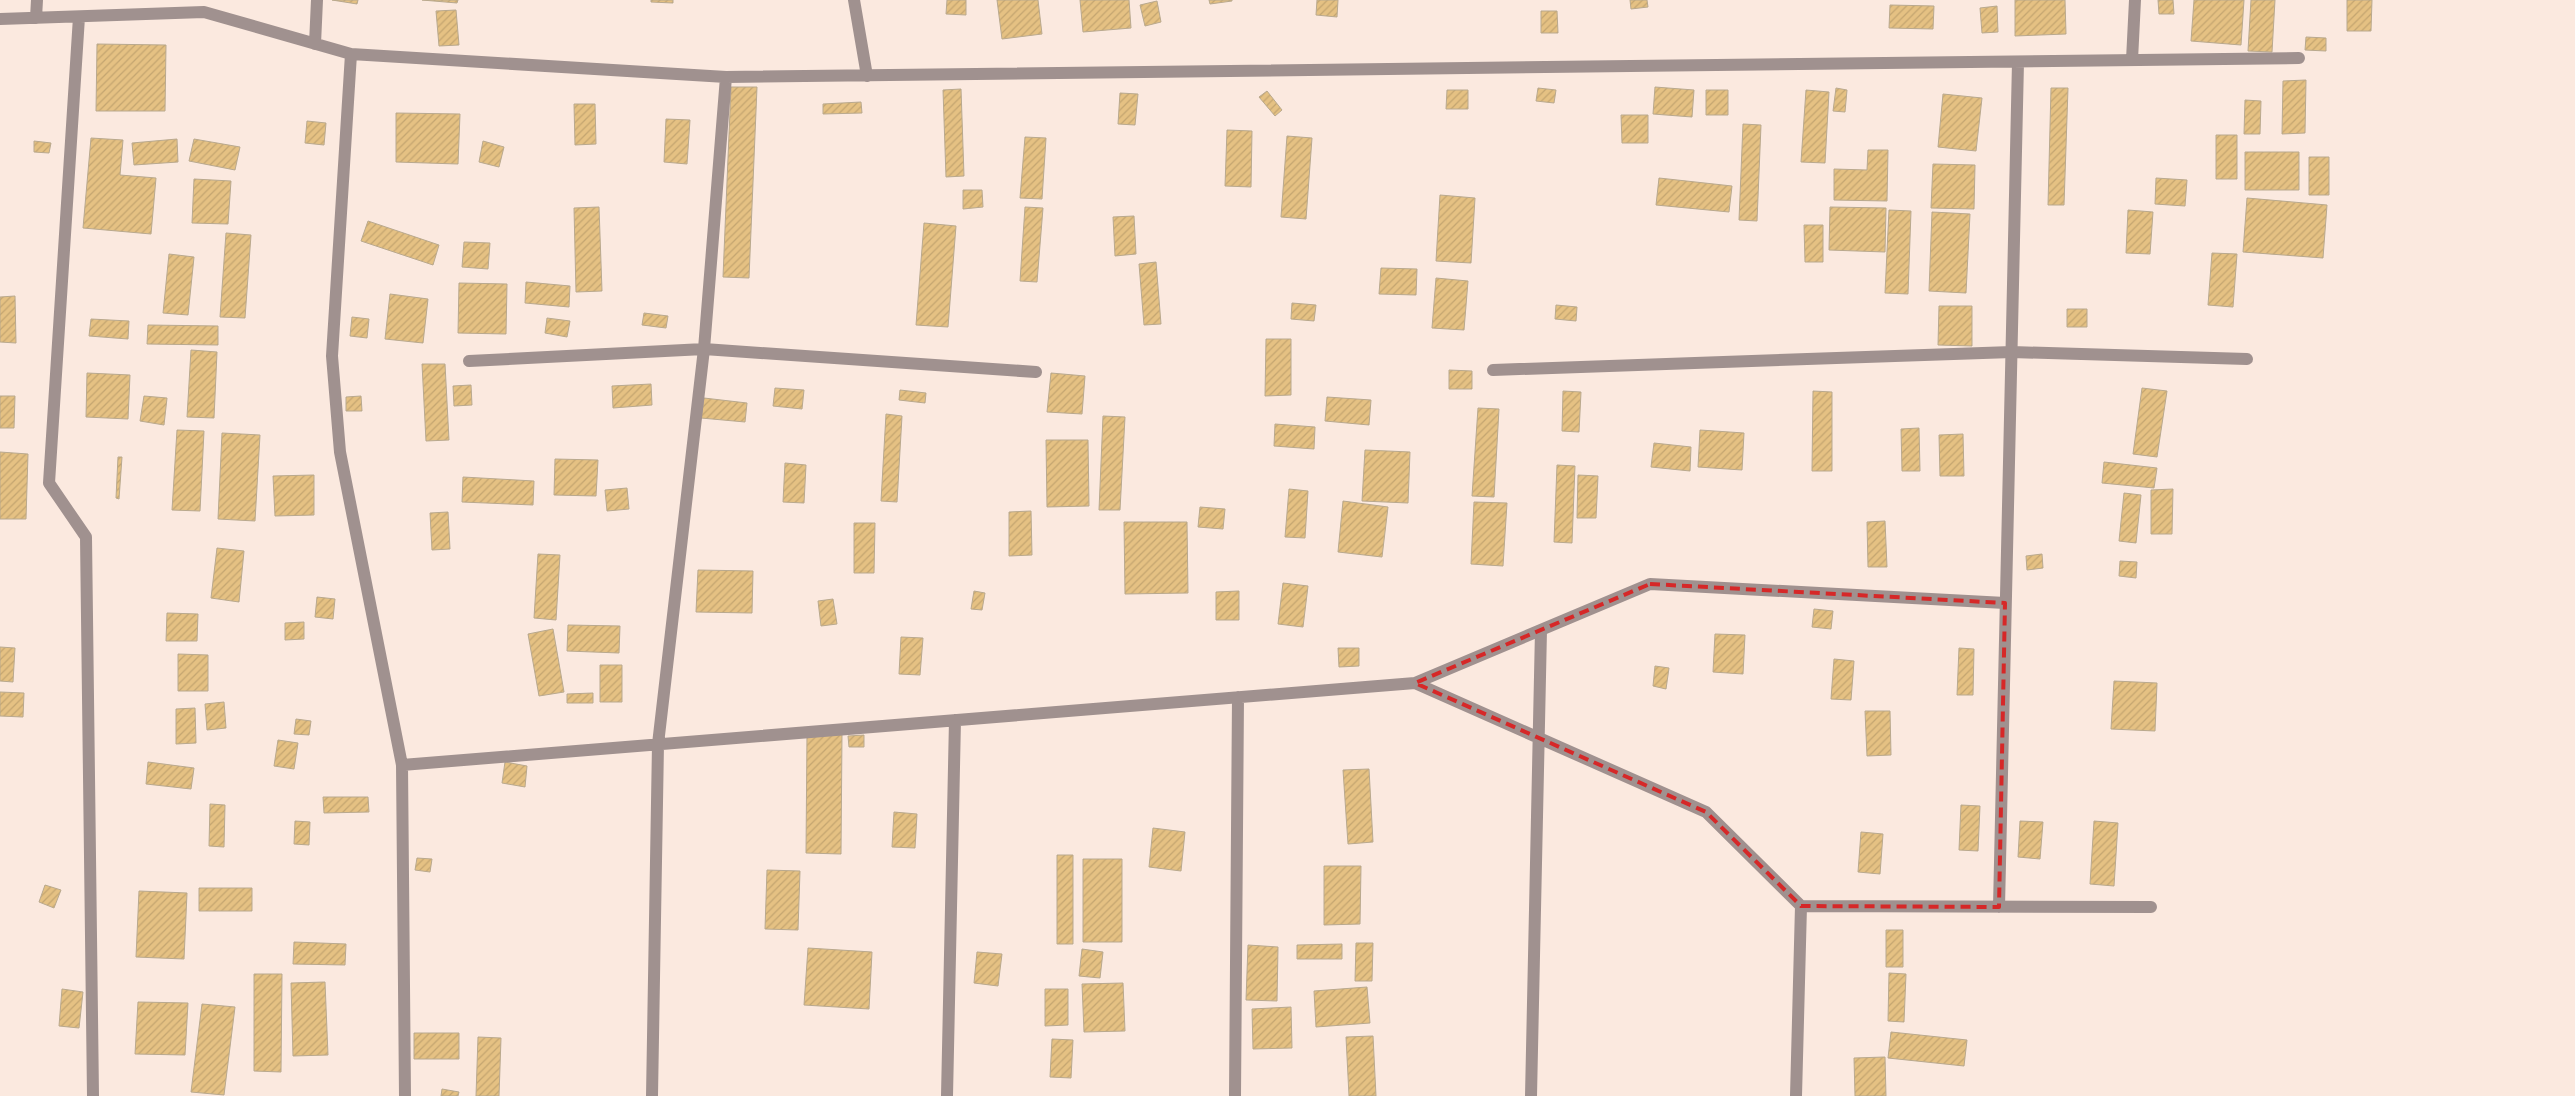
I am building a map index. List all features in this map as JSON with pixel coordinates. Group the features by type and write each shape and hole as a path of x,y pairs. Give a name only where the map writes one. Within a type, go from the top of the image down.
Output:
{"street":[{"path":"36,18 37,0"},
{"path":"315,44 317,0"},
{"path":"854,0 867,76"},
{"path":"2132,60 2135,0"},
{"path":"0,19 204,12 351,54 726,78 2299,58"},
{"path":"79,17 49,484 86,536 93,1096"},
{"path":"351,54 332,356 340,452 402,765 405,1096"},
{"path":"1999,907 2018,62"},
{"path":"652,1096 658,744 704,349 726,78"},
{"path":"469,361 704,349 1036,372"},
{"path":"1493,370 2012,352 2247,359"},
{"path":"402,765 1415,683 1650,584 2005,603"},
{"path":"1531,1096 1540,630"},
{"path":"1415,683 1706,812 1801,906 2151,907"},
{"path":"1235,1096 1238,697"},
{"path":"947,1096 955,720"},
{"path":"1796,1096 1801,906"}],"highlighted area":[{"path":"1650,584 2005,603 1999,907 1801,906 1706,812 1415,683"}],"building":[{"path":"332,0 358,0 357,4"},
{"path":"422,0 458,0 457,3"},
{"path":"651,0 673,0 673,3 651,2"},
{"path":"947,0 966,0 966,15 946,14"},
{"path":"997,0 1038,0 1042,34 1002,39"},
{"path":"1080,0 1129,0 1131,28 1083,32"},
{"path":"1209,0 1232,0 1232,1 1210,4"},
{"path":"1317,0 1338,0 1337,17 1316,15"},
{"path":"1630,0 1647,0 1648,7 1631,9"},
{"path":"2015,0 2065,0 2066,34 2015,36"},
{"path":"2158,0 2173,0 2174,14 2159,14"},
{"path":"2194,0 2244,0 2241,45 2191,41"},
{"path":"2251,0 2275,0 2272,52 2248,51"},
{"path":"2347,0 2372,0 2371,31 2347,31"},
{"path":"1157,1 1161,22 1145,26 1140,5"},
{"path":"1890,5 1934,6 1933,29 1889,28"},
{"path":"1997,6 1998,32 1982,33 1980,8"},
{"path":"456,10 459,45 439,46 436,11"},
{"path":"1541,11 1557,11 1558,33 1541,33"},
{"path":"2306,37 2326,38 2326,51 2305,50"},
{"path":"97,44 166,45 165,111 96,111"},
{"path":"2306,80 2305,133 2282,134 2283,81"},
{"path":"731,87 757,87 749,278 723,277"},
{"path":"1655,87 1694,90 1692,117 1653,114"},
{"path":"1538,88 1556,90 1554,103 1536,101"},
{"path":"1836,88 1847,90 1845,112 1833,111"},
{"path":"2051,88 2068,88 2064,205 2048,205"},
{"path":"961,89 964,176 946,177 943,90"},
{"path":"1447,90 1468,90 1468,109 1446,109"},
{"path":"1706,90 1728,90 1728,115 1706,115"},
{"path":"1806,90 1829,92 1825,163 1801,162"},
{"path":"1267,91 1282,110 1275,116 1259,97"},
{"path":"1120,93 1138,94 1135,125 1118,124"},
{"path":"1943,94 1982,98 1976,151 1938,147"},
{"path":"2245,100 2261,101 2260,134 2244,134"},
{"path":"861,102 862,113 823,114 823,104"},
{"path":"574,104 595,104 596,144 575,145"},
{"path":"396,113 460,114 458,164 396,162"},
{"path":"1621,115 1648,115 1648,143 1622,143"},
{"path":"666,119 690,120 687,164 664,162"},
{"path":"307,121 326,123 324,145 305,143"},
{"path":"1743,124 1761,125 1757,221 1739,220"},
{"path":"1227,130 1252,131 1251,187 1225,186"},
{"path":"2216,135 2237,135 2237,179 2216,179"},
{"path":"1287,136 1312,138 1306,219 1281,217"},
{"path":"1025,137 1046,138 1042,199 1020,198"},
{"path":"91,138 123,140 120,175 156,178 151,234 83,228"},
{"path":"177,139 178,162 134,165 132,143"},
{"path":"194,139 240,147 235,170 189,161"},
{"path":"34,141 51,143 49,153 34,152"},
{"path":"483,141 504,147 499,167 479,162"},
{"path":"1868,150 1888,150 1887,201 1834,200 1834,169 1867,170"},
{"path":"2245,152 2299,152 2299,190 2245,190"},
{"path":"2309,157 2329,157 2329,195 2309,195"},
{"path":"1933,164 1975,165 1974,209 1931,208"},
{"path":"1659,178 1732,186 1729,212 1656,205"},
{"path":"2156,178 2187,180 2185,206 2155,204"},
{"path":"194,179 231,181 228,224 192,223"},
{"path":"963,190 982,190 983,207 963,209"},
{"path":"1440,195 1475,198 1471,263 1436,261"},
{"path":"2247,198 2327,205 2323,258 2243,252"},
{"path":"599,207 602,291 576,292 574,208"},
{"path":"1025,207 1043,208 1037,282 1020,281"},
{"path":"1830,207 1886,208 1885,252 1829,250"},
{"path":"1889,210 1911,211 1908,294 1885,293"},
{"path":"2128,210 2153,212 2150,254 2126,253"},
{"path":"1932,212 1970,214 1966,293 1929,291"},
{"path":"1134,216 1136,254 1115,256 1113,217"},
{"path":"368,221 439,245 433,265 361,241"},
{"path":"924,223 956,226 948,327 916,325"},
{"path":"1804,225 1823,225 1823,262 1805,262"},
{"path":"226,233 251,235 245,318 220,317"},
{"path":"464,242 490,243 488,269 462,267"},
{"path":"2212,253 2237,254 2233,307 2208,305"},
{"path":"169,254 194,257 188,315 163,313"},
{"path":"1156,262 1161,324 1144,325 1139,264"},
{"path":"1381,268 1417,269 1416,295 1379,294"},
{"path":"1436,278 1468,281 1464,330 1432,328"},
{"path":"526,282 570,286 569,307 525,303"},
{"path":"459,283 507,284 506,334 458,333"},
{"path":"390,294 428,299 423,343 385,339"},
{"path":"15,296 16,343 0,342 0,297"},
{"path":"1292,303 1316,305 1314,321 1291,319"},
{"path":"1556,305 1577,307 1576,321 1555,319"},
{"path":"1939,306 1972,306 1972,346 1938,345"},
{"path":"2067,309 2087,309 2087,327 2067,327"},
{"path":"644,313 668,316 666,328 642,325"},
{"path":"352,317 369,319 367,338 350,336"},
{"path":"547,318 570,321 567,337 545,333"},
{"path":"91,319 129,321 128,339 89,336"},
{"path":"148,325 218,326 218,345 147,344"},
{"path":"1266,339 1291,339 1291,395 1265,396"},
{"path":"191,350 217,352 214,418 187,417"},
{"path":"422,364 445,364 449,440 426,441"},
{"path":"1449,370 1472,371 1472,389 1449,389"},
{"path":"87,373 130,375 128,419 86,417"},
{"path":"1051,373 1085,376 1082,414 1047,412"},
{"path":"651,384 652,405 613,408 612,386"},
{"path":"471,385 472,405 454,406 453,386"},
{"path":"775,388 804,390 802,409 773,406"},
{"path":"2142,388 2167,391 2157,457 2133,454"},
{"path":"900,390 926,393 925,403 899,400"},
{"path":"1563,391 1581,392 1579,432 1562,431"},
{"path":"1813,391 1832,392 1832,471 1812,471"},
{"path":"0,396 15,396 14,428 0,428"},
{"path":"144,396 167,398 164,425 140,421"},
{"path":"361,396 362,411 346,411 346,397"},
{"path":"1327,397 1371,400 1369,425 1325,421"},
{"path":"704,398 747,403 745,422 701,418"},
{"path":"1478,408 1499,409 1494,497 1472,496"},
{"path":"886,414 902,416 897,502 881,501"},
{"path":"1103,416 1125,417 1120,510 1099,510"},
{"path":"1275,424 1315,427 1314,449 1274,446"},
{"path":"1919,428 1920,471 1902,471 1901,429"},
{"path":"177,430 204,431 200,511 172,510"},
{"path":"1700,430 1744,433 1742,470 1698,467"},
{"path":"222,433 260,435 255,521 218,519"},
{"path":"1963,434 1964,476 1940,476 1939,435"},
{"path":"1046,440 1088,440 1089,506 1047,507"},
{"path":"1654,443 1691,447 1690,471 1651,467"},
{"path":"1365,450 1410,452 1408,503 1362,501"},
{"path":"0,452 28,454 26,519 0,519"},
{"path":"118,457 122,457 119,499 116,498"},
{"path":"555,459 598,460 596,496 554,495"},
{"path":"2104,462 2157,468 2154,488 2102,483"},
{"path":"785,463 806,465 804,503 783,502"},
{"path":"1557,465 1575,466 1572,543 1554,542"},
{"path":"314,475 314,515 275,516 273,476"},
{"path":"1578,475 1598,476 1596,518 1577,518"},
{"path":"463,477 534,481 533,505 462,502"},
{"path":"627,488 629,509 607,511 605,490"},
{"path":"1289,489 1308,491 1305,538 1285,537"},
{"path":"2173,489 2172,534 2151,534 2151,490"},
{"path":"2124,493 2141,495 2136,543 2119,541"},
{"path":"1343,501 1388,507 1382,557 1338,552"},
{"path":"1474,502 1507,503 1503,566 1471,564"},
{"path":"1200,507 1225,509 1223,529 1198,527"},
{"path":"1031,511 1032,555 1009,556 1009,512"},
{"path":"448,512 450,549 432,550 430,513"},
{"path":"1885,521 1887,567 1868,567 1867,522"},
{"path":"1124,522 1187,522 1188,593 1125,594"},
{"path":"854,523 875,523 874,573 854,573"},
{"path":"217,548 244,551 239,602 211,598"},
{"path":"538,554 560,555 556,620 534,618"},
{"path":"2042,554 2043,568 2027,570 2026,556"},
{"path":"2120,561 2137,562 2136,578 2119,576"},
{"path":"698,570 753,571 752,613 696,612"},
{"path":"1283,583 1308,586 1303,627 1278,624"},
{"path":"974,591 985,593 982,610 971,609"},
{"path":"1239,591 1239,620 1216,620 1216,592"},
{"path":"317,597 335,599 333,619 315,617"},
{"path":"833,599 837,624 821,626 818,601"},
{"path":"1814,609 1833,611 1831,629 1812,627"},
{"path":"167,613 198,614 197,641 166,641"},
{"path":"304,622 304,639 285,640 285,623"},
{"path":"568,625 620,626 619,653 567,651"},
{"path":"553,629 564,692 539,696 528,634"},
{"path":"1715,634 1745,635 1743,674 1713,672"},
{"path":"901,637 923,638 920,675 899,674"},
{"path":"0,647 15,648 13,682 0,681"},
{"path":"1338,648 1359,648 1359,666 1339,667"},
{"path":"1959,648 1974,649 1973,695 1957,695"},
{"path":"178,654 208,655 208,691 178,691"},
{"path":"1834,659 1854,661 1851,700 1831,699"},
{"path":"600,665 622,665 622,702 600,702"},
{"path":"1655,666 1669,668 1666,689 1653,686"},
{"path":"2114,681 2157,683 2155,731 2111,729"},
{"path":"0,692 24,693 23,717 0,716"},
{"path":"593,693 593,703 567,703 567,694"},
{"path":"224,702 226,728 207,730 205,704"},
{"path":"195,708 196,743 176,744 176,709"},
{"path":"1865,711 1890,711 1891,755 1867,756"},
{"path":"296,719 311,721 309,735 294,734"},
{"path":"807,733 842,733 841,854 806,853"},
{"path":"864,735 864,747 849,747 848,736"},
{"path":"278,740 298,743 294,769 274,766"},
{"path":"148,762 194,768 191,789 146,784"},
{"path":"505,762 527,766 525,787 502,783"},
{"path":"1369,769 1373,842 1348,844 1343,770"},
{"path":"323,797 368,797 369,812 324,813"},
{"path":"210,804 225,805 224,847 209,846"},
{"path":"1961,805 1980,806 1978,851 1959,850"},
{"path":"894,812 917,814 915,848 892,847"},
{"path":"295,821 310,822 309,845 294,844"},
{"path":"2020,821 2043,822 2040,859 2018,857"},
{"path":"2094,821 2118,823 2114,886 2090,884"},
{"path":"1153,828 1185,832 1181,871 1149,867"},
{"path":"1861,832 1883,834 1880,874 1858,872"},
{"path":"1057,855 1073,855 1073,944 1057,944"},
{"path":"417,858 432,859 430,872 415,870"},
{"path":"1083,859 1122,859 1122,942 1083,942"},
{"path":"1324,866 1361,866 1360,924 1324,925"},
{"path":"767,870 800,871 798,930 765,929"},
{"path":"45,885 61,890 54,908 39,902"},
{"path":"199,888 252,888 252,911 199,911"},
{"path":"139,891 187,893 184,959 136,957"},
{"path":"1886,930 1903,930 1903,967 1886,967"},
{"path":"294,942 346,944 345,965 293,964"},
{"path":"1356,943 1373,943 1372,981 1355,981"},
{"path":"1342,944 1342,959 1297,959 1297,945"},
{"path":"1248,945 1278,947 1277,1001 1246,1000"},
{"path":"808,948 872,952 869,1009 804,1005"},
{"path":"1082,949 1103,952 1100,978 1079,976"},
{"path":"977,952 1002,954 998,986 974,983"},
{"path":"1889,973 1906,974 1904,1022 1888,1021"},
{"path":"254,974 282,974 281,1072 254,1071"},
{"path":"325,982 328,1055 293,1056 291,983"},
{"path":"1123,983 1125,1031 1084,1032 1082,984"},
{"path":"1367,987 1370,1023 1316,1027 1314,991"},
{"path":"62,989 83,992 79,1028 59,1026"},
{"path":"1045,989 1068,989 1068,1025 1045,1026"},
{"path":"138,1002 188,1003 185,1055 135,1054"},
{"path":"202,1004 235,1007 224,1095 191,1092"},
{"path":"1291,1007 1292,1048 1253,1049 1252,1009"},
{"path":"1891,1032 1967,1040 1964,1066 1888,1058"},
{"path":"414,1033 459,1033 459,1059 414,1059"},
{"path":"1373,1036 1376,1096 1349,1096 1346,1037"},
{"path":"478,1037 501,1038 499,1096 476,1096"},
{"path":"1052,1039 1073,1040 1071,1078 1050,1077"},
{"path":"1885,1057 1886,1096 1855,1096 1854,1058"},
{"path":"442,1089 459,1092 458,1096 441,1096"}]}
